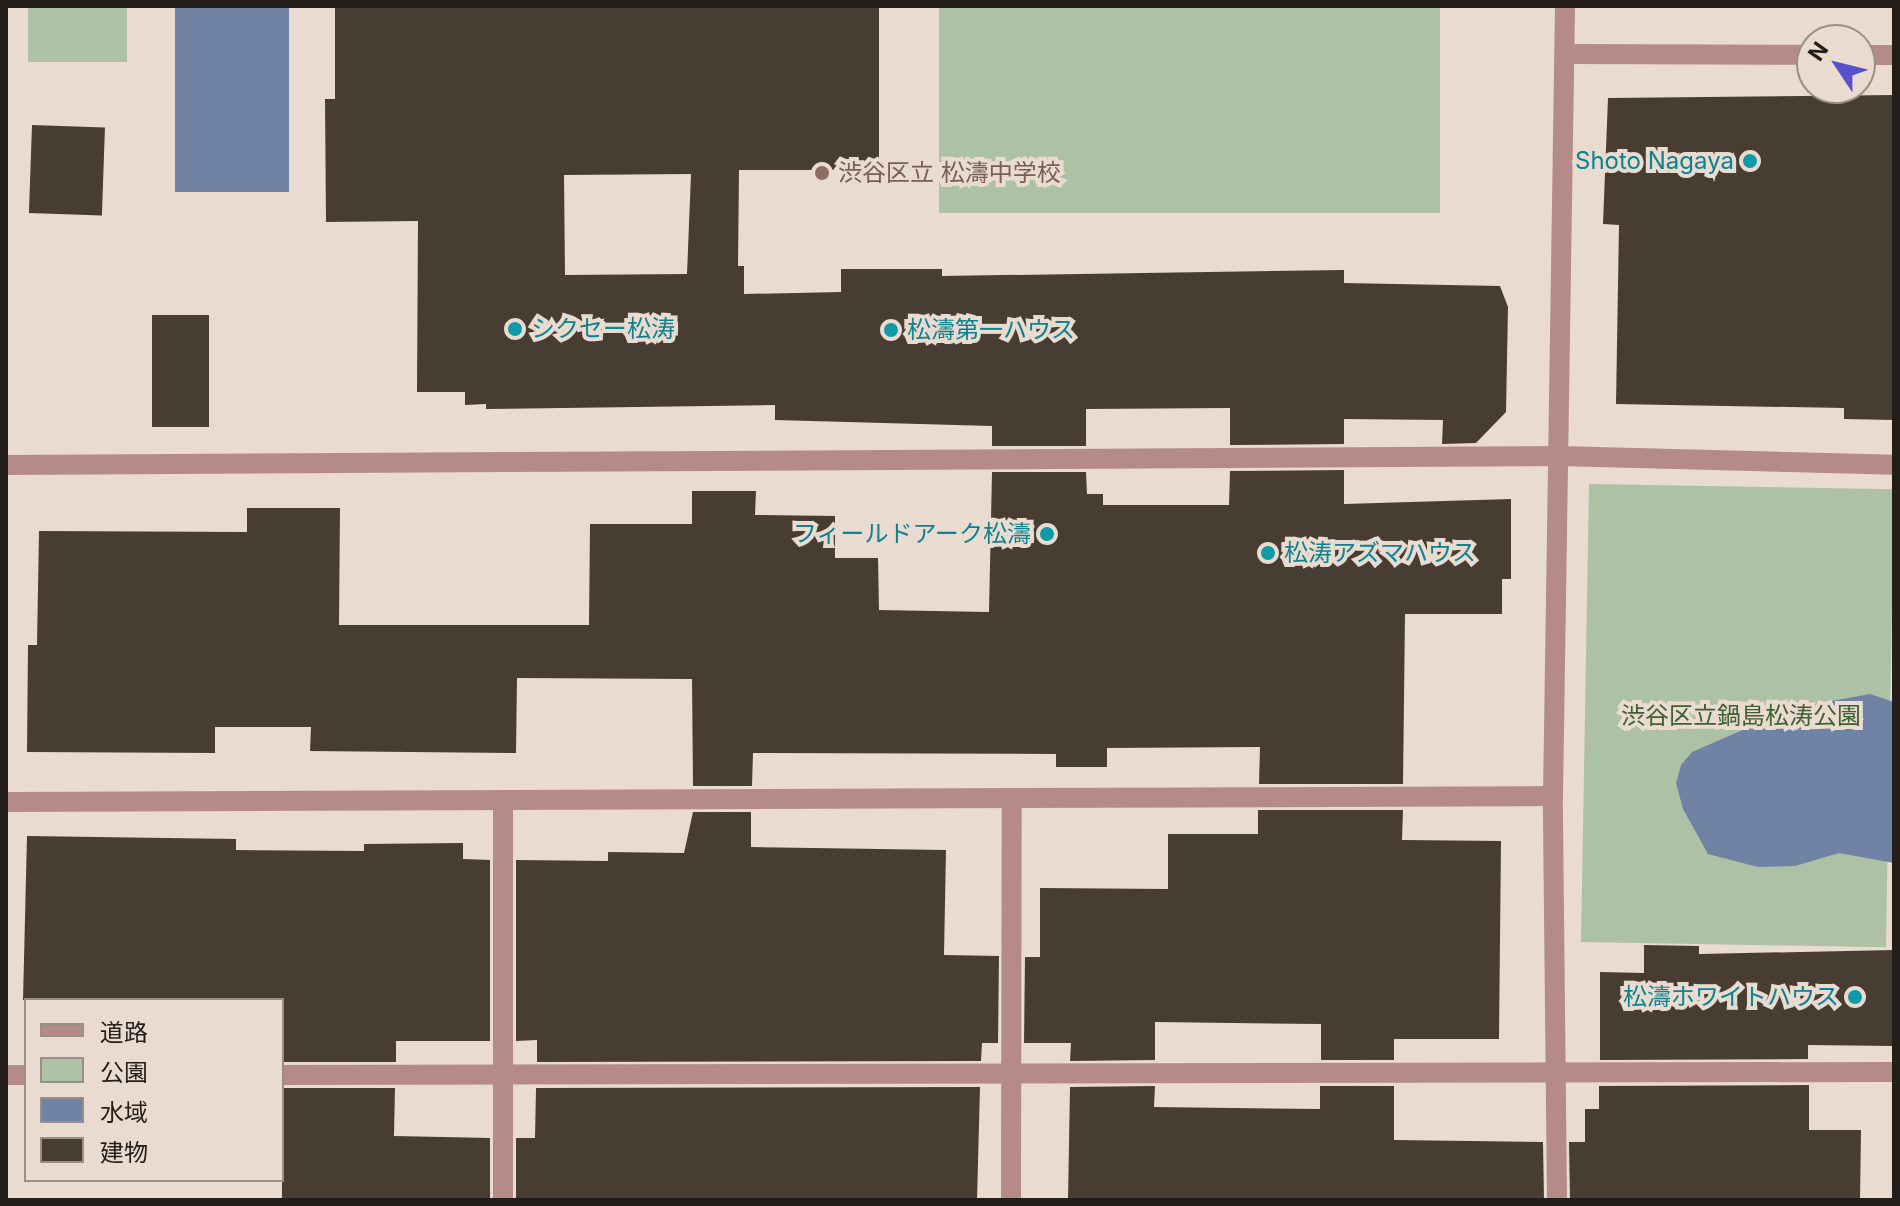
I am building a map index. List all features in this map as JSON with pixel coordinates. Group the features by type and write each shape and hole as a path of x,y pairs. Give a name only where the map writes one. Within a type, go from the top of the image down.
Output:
{"street":[{"path":"1557,1200 1553,796 1567,54 1565,6"},
{"path":"1567,54 1796,55"},
{"path":"6,465 1558,456 1894,465"},
{"path":"6,802 1553,796"},
{"path":"1011,1200 1012,798"},
{"path":"503,801 503,1200"},
{"path":"284,1075 1013,1071 1894,1072"}],"green space":[{"path":"28,6 127,6 127,62 28,62"},
{"path":"939,6 1440,6 1440,213 939,213"},
{"name":"渋谷区立鍋島松涛公園","path":"1589,484 1894,489 1886,947 1581,942"}],"water":[{"path":"175,6 289,6 289,192 175,192"},
{"path":"1870,694 1894,702 1894,863 1839,853 1795,866 1758,867 1708,854 1683,809 1676,783 1681,765 1692,752 1793,708"}],"building":[{"path":"335,6 879,6 879,170 739,170 738,266 744,266 744,294 841,292 841,269 942,269 942,276 1344,270 1344,283 1500,286 1508,307 1506,412 1476,443 1442,444 1443,420 1344,419 1344,444 1230,445 1230,408 1086,409 1086,446 992,446 992,426 775,420 775,405 486,409 486,404 465,405 465,392 417,392 418,221 326,222 325,99 335,99","holes":["691,174 687,274 565,275 564,175"]},
{"path":"1876,95 1894,95 1894,420 1844,419 1844,408 1616,404 1619,225 1603,224 1608,98 1796,96 1796,104 1876,104"},
{"path":"32,125 105,128 102,215 29,213"},
{"path":"152,315 209,315 209,427 152,427"},
{"path":"1344,470 1344,504 1511,499 1511,579 1502,579 1502,614 1405,614 1403,784 1259,784 1260,747 1107,748 1107,767 1056,767 1056,754 753,753 752,786 693,786 692,679 517,678 516,753 310,751 311,727 215,727 215,753 27,752 28,645 37,645 39,531 247,532 247,508 340,508 339,625 589,625 590,524 692,524 692,491 756,491 755,515 835,516 835,558 878,558 879,610 989,612 992,472 1086,472 1087,494 1103,494 1103,505 1229,505 1230,471"},
{"path":"1258,810 1403,810 1402,840 1501,841 1499,1039 1394,1039 1394,1060 1321,1060 1321,1024 1155,1022 1155,1060 1070,1061 1071,1043 1024,1043 1025,957 1040,957 1040,888 1168,889 1168,834 1258,834"},
{"path":"693,812 751,812 751,847 946,850 944,955 999,956 998,1043 982,1043 981,1061 537,1062 537,1040 516,1041 516,860 608,861 608,852 684,853"},
{"path":"27,836 236,839 236,850 364,851 364,844 463,843 463,859 490,860 490,1041 396,1041 396,1062 284,1062 284,998 23,1000"},
{"path":"1644,945 1699,946 1699,954 1894,950 1894,1046 1808,1045 1808,1059 1600,1060 1600,972 1644,973"},
{"path":"1809,1085 1809,1130 1861,1130 1860,1200 1570,1200 1569,1142 1585,1142 1585,1109 1599,1109 1599,1086"},
{"path":"1155,1086 1154,1107 1320,1109 1320,1086 1394,1086 1394,1140 1543,1142 1544,1200 1068,1200 1070,1087"},
{"path":"980,1087 977,1200 516,1200 516,1138 535,1138 536,1088"},
{"path":"284,1088 395,1088 394,1136 490,1138 490,1200 282,1200"}],"place":[{"name":"Shoto Nagaya","path":"1750,161"},
{"name":"渋谷区立 松濤中学校","path":"822,173"},
{"name":"シクセー松涛","path":"515,329"},
{"name":"松濤第一ハウス","path":"891,330"},
{"name":"フィールドアーク松濤","path":"1047,534"},
{"name":"松涛アズマハウス","path":"1268,553"},
{"name":"松濤ホワイトハウス","path":"1855,997"}]}
